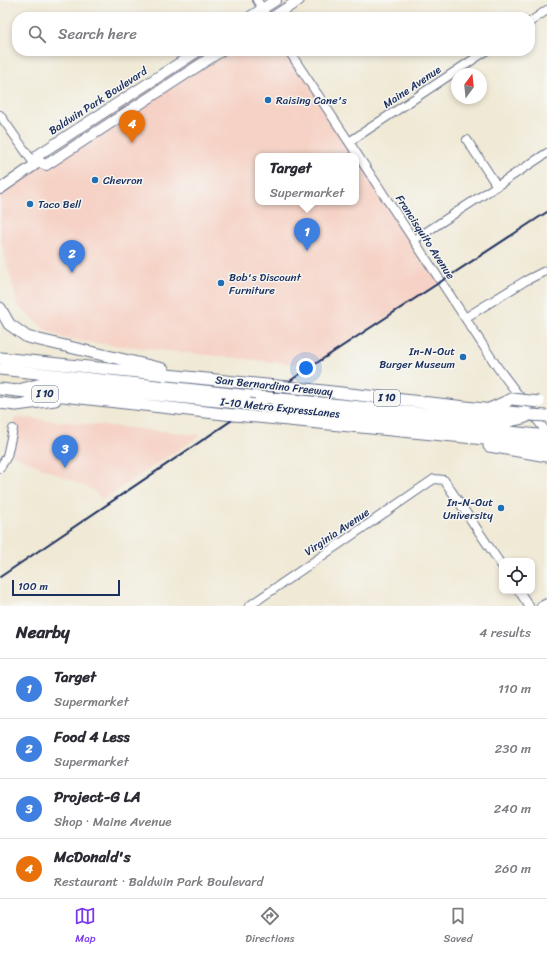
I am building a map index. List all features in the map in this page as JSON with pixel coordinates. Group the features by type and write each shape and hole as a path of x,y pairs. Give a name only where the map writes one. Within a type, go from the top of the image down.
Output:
{"highway":[{"path":"0,308 9,324 18,332 27,337 198,378"},
{"name":"San Bernardino Freeway","path":"0,358 288,387 525,415 547,416"},
{"name":"I-10 Metro ExpressLanes","path":"0,369 534,435 545,442"},
{"name":"I-10 Metro ExpressLanes","path":"15,391 41,384 249,404 272,398 506,422 525,415"},
{"name":"I 10","path":"0,389 440,436 545,442"},
{"path":"0,403 16,404 75,397"},
{"path":"486,410 512,399 543,403"},
{"path":"440,436 547,456"}],"main road":[{"path":"266,12 276,0"},
{"path":"280,12 298,0"},
{"name":"Baldwin Park Boulevard","path":"37,163 38,155 190,56"},
{"name":"Baldwin Park Boulevard","path":"0,188 37,163 46,165 213,56"},
{"path":"146,100 172,73 176,65"}],"street":[{"path":"257,0 264,12"},
{"path":"535,18 547,10"},
{"name":"Francisquito Avenue","path":"292,56 356,153"},
{"name":"Maine Avenue","path":"349,142 478,56"},
{"path":"0,115 37,163"},
{"path":"467,140 497,186"},
{"path":"414,240 547,153"},
{"name":"Francisquito Avenue","path":"359,157 498,368 547,433"},
{"path":"465,318 531,277 547,270"},
{"path":"0,468 7,456 13,429"},
{"name":"Virginia Avenue","path":"249,606 434,479 439,478 444,480 499,562"},
{"path":"520,594 529,606"},
{"path":"541,606 547,602"}],"shaded area":[{"path":"190,56 292,56 356,153 255,153 255,205 359,205 359,157 441,282 312,366 85,342 63,338 46,330 18,306 0,237 0,195 134,92"},
{"path":"15,417 201,435 102,500 95,491 9,453"}],"railway":[{"path":"0,577 312,366 547,212"}],"place":[{"name":"Raising Cane's","path":"268,100"},
{"name":"McDonald's","path":"132,143"},
{"name":"Chevron","path":"95,180"},
{"name":"Taco Bell","path":"30,204"},
{"name":"Target","path":"307,251"},
{"name":"Food 4 Less","path":"72,273"},
{"name":"Bob's Discount Furniture","path":"221,283"},
{"name":"In-N-Out Burger Museum","path":"463,357"},
{"name":"Project-G LA","path":"65,468"},
{"name":"In-N-Out University","path":"501,508"}]}
